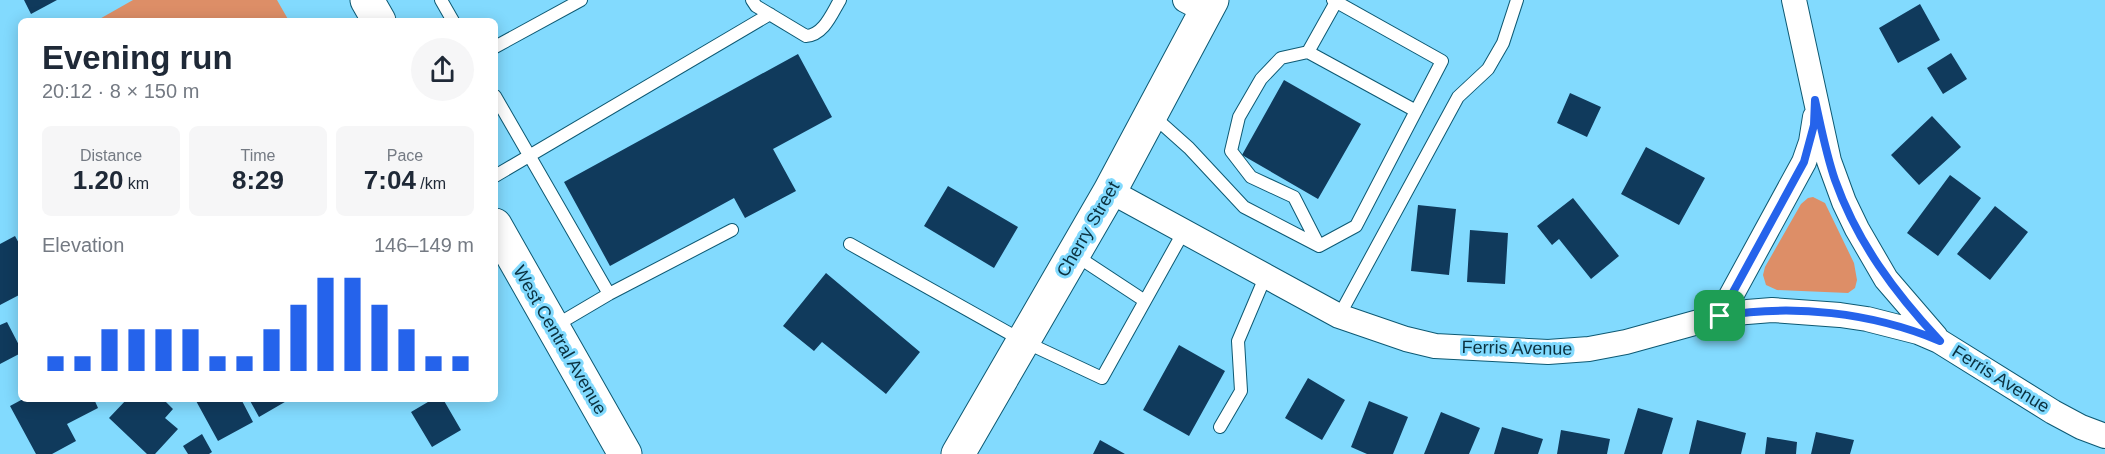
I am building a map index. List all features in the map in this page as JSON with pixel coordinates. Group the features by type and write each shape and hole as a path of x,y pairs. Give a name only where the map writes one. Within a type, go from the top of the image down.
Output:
{"main road":[{"name":"Cherry Street","path":"958,454 1110,191 1151,115 1201,4"},
{"name":"West Central Avenue","path":"498,230 625,454"}],"street":[{"path":"1794,0 1832,171 1857,229 1886,279 1940,341"},
{"path":"1720,316 1804,162 1814,125 1815,100"},
{"name":"Ferris Avenue","path":"1110,191 1266,274 1339,316 1406,339 1435,346 1548,352 1589,349 1626,342 1720,316 1772,310 1813,311 1867,319 1918,332 1940,341 2053,412 2081,427 2105,436"}],"lane":[{"path":"441,0 451,18"},
{"path":"498,45 581,0"},
{"path":"752,0 756,6 806,36 813,36 824,26 840,0"},
{"path":"1339,316 1458,97 1488,69 1503,43 1517,0"},
{"path":"1308,52 1334,1 1442,61 1356,226 1319,246"},
{"path":"498,174 770,14"},
{"path":"1319,246 1294,197 1251,177 1231,151 1239,117 1261,79 1281,58 1308,52 1416,111"},
{"path":"498,101 609,294"},
{"path":"1151,115 1189,148 1244,207 1319,246"},
{"path":"553,327 609,294 732,230"},
{"path":"850,244 1023,341 1102,378 1184,231"},
{"path":"1074,254 1145,301"},
{"path":"1221,427 1240,391 1238,341 1266,274"}],"shaded area":[{"path":"133,0 277,0 287,18 101,18"},
{"path":"1813,197 1825,203 1854,263 1857,280 1855,288 1848,293 1777,290 1766,285 1763,275 1765,267 1801,204"}],"building":[{"path":"24,0 57,0 31,14"},
{"path":"1920,4 1940,40 1898,63 1879,28"},
{"path":"1951,53 1967,79 1943,94 1927,68"},
{"path":"798,54 832,117 773,149 796,191 745,218 734,198 610,266 564,182"},
{"path":"1284,80 1361,124 1318,199 1242,155"},
{"path":"1570,93 1601,107 1587,137 1557,123"},
{"path":"1932,116 1961,147 1919,185 1891,155"},
{"path":"1646,147 1705,178 1679,225 1621,194"},
{"path":"1950,175 1981,198 1938,256 1907,233"},
{"path":"948,186 1018,227 994,268 924,226"},
{"path":"1573,198 1619,256 1591,279 1559,239 1552,245 1537,226"},
{"path":"1418,205 1456,209 1449,275 1411,271"},
{"path":"1995,206 2028,232 1990,280 1957,254"},
{"path":"1470,230 1508,233 1505,284 1467,282"},
{"path":"15,236 18,242 18,296 0,305 0,244"},
{"path":"826,273 920,352 886,394 822,342 814,351 783,326"},
{"path":"7,322 18,343 18,355 0,364 0,325"},
{"path":"1179,345 1225,371 1189,436 1143,410"},
{"path":"1308,378 1345,400 1322,440 1285,418"},
{"path":"1369,401 1408,417 1393,454 1367,454 1351,447"},
{"path":"18,402 95,402 98,408 67,424 76,441 52,454 36,454 10,406"},
{"path":"124,402 166,402 173,409 165,418 178,429 155,454 147,454 109,418"},
{"path":"197,402 243,402 253,422 218,441"},
{"path":"251,402 285,402 259,417"},
{"path":"428,402 445,402 461,430 432,447 411,412"},
{"path":"1638,408 1673,418 1662,454 1624,454"},
{"path":"1441,412 1480,428 1469,454 1424,454"},
{"path":"1697,420 1746,433 1741,454 1689,454"},
{"path":"1502,427 1543,439 1538,454 1494,454"},
{"path":"1561,430 1610,439 1607,454 1557,454"},
{"path":"1816,432 1854,440 1850,454 1811,454"},
{"path":"202,434 212,452 188,454 183,446"},
{"path":"1767,437 1797,442 1796,454 1765,454"},
{"path":"1100,440 1125,454 1093,454"}],"route":[{"path":"1815,100 1835,181 1857,229 1886,279 1940,341 1918,332 1867,319 1813,311 1772,310 1720,316 1804,162 1811,142 1815,100"}]}
